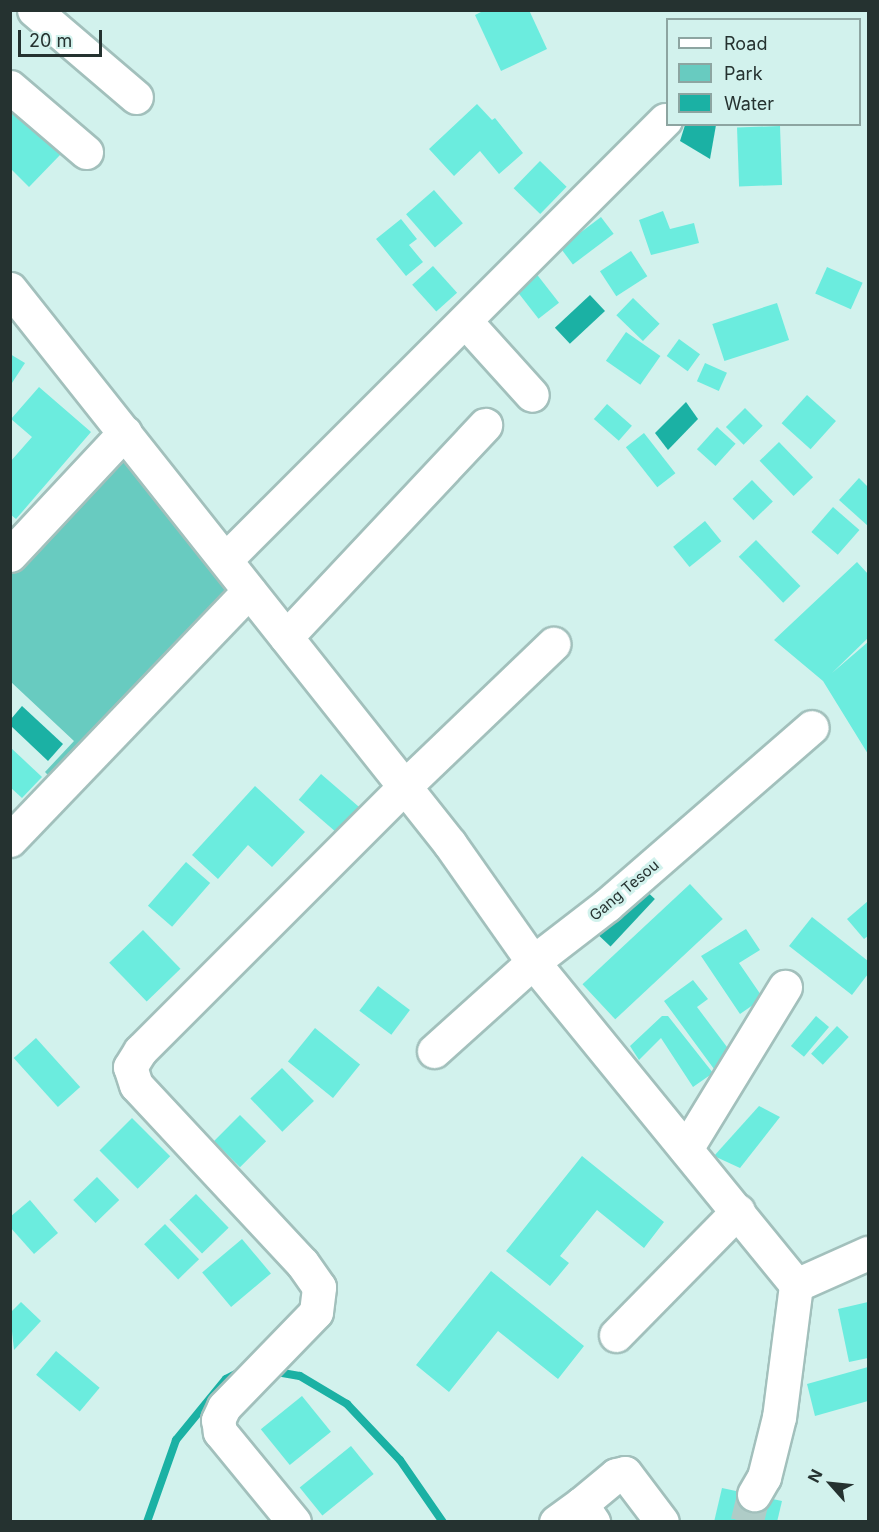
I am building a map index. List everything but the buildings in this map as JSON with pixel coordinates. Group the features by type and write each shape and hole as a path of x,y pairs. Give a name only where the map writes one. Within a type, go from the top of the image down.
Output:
{"street":[{"path":"34,10 136,97"},
{"path":"10,87 86,152"},
{"path":"226,559 466,322 665,120"},
{"path":"10,289 450,844 532,962 738,1211 796,1285 779,1417 761,1490"},
{"path":"466,322 532,395"},
{"path":"286,637 485,425"},
{"path":"10,555 125,432"},
{"path":"10,840 249,591"},
{"path":"294,1521 220,1432 218,1420 224,1407 316,1312 319,1287 302,1263 136,1085 130,1067 140,1051 404,787 553,644"},
{"name":"Gang Tesou","path":"434,1051 532,962 607,905 812,727"},
{"path":"686,1149 785,987"},
{"path":"616,1335 738,1211"},
{"path":"796,1285 868,1253"},
{"path":"577,1516 616,1476 625,1473 662,1521"}],"green space":[{"path":"132,452 239,588 55,782 45,772 74,741 11,682 10,566 117,453"}],"water":[{"path":"685,126 716,126 710,159 680,141"},
{"path":"590,295 605,311 570,344 555,328"},
{"path":"686,402 698,419 668,450 655,433"},
{"path":"22,706 63,744 48,761 11,726 11,719"},
{"path":"641,886 655,899 611,946 597,934"}],"waterway":[{"path":"271,1371 300,1376 347,1404 400,1460 443,1522"},
{"path":"147,1522 176,1440 226,1379 239,1372"}],"tunnel":[{"path":"747,1522 754,1494"}]}
